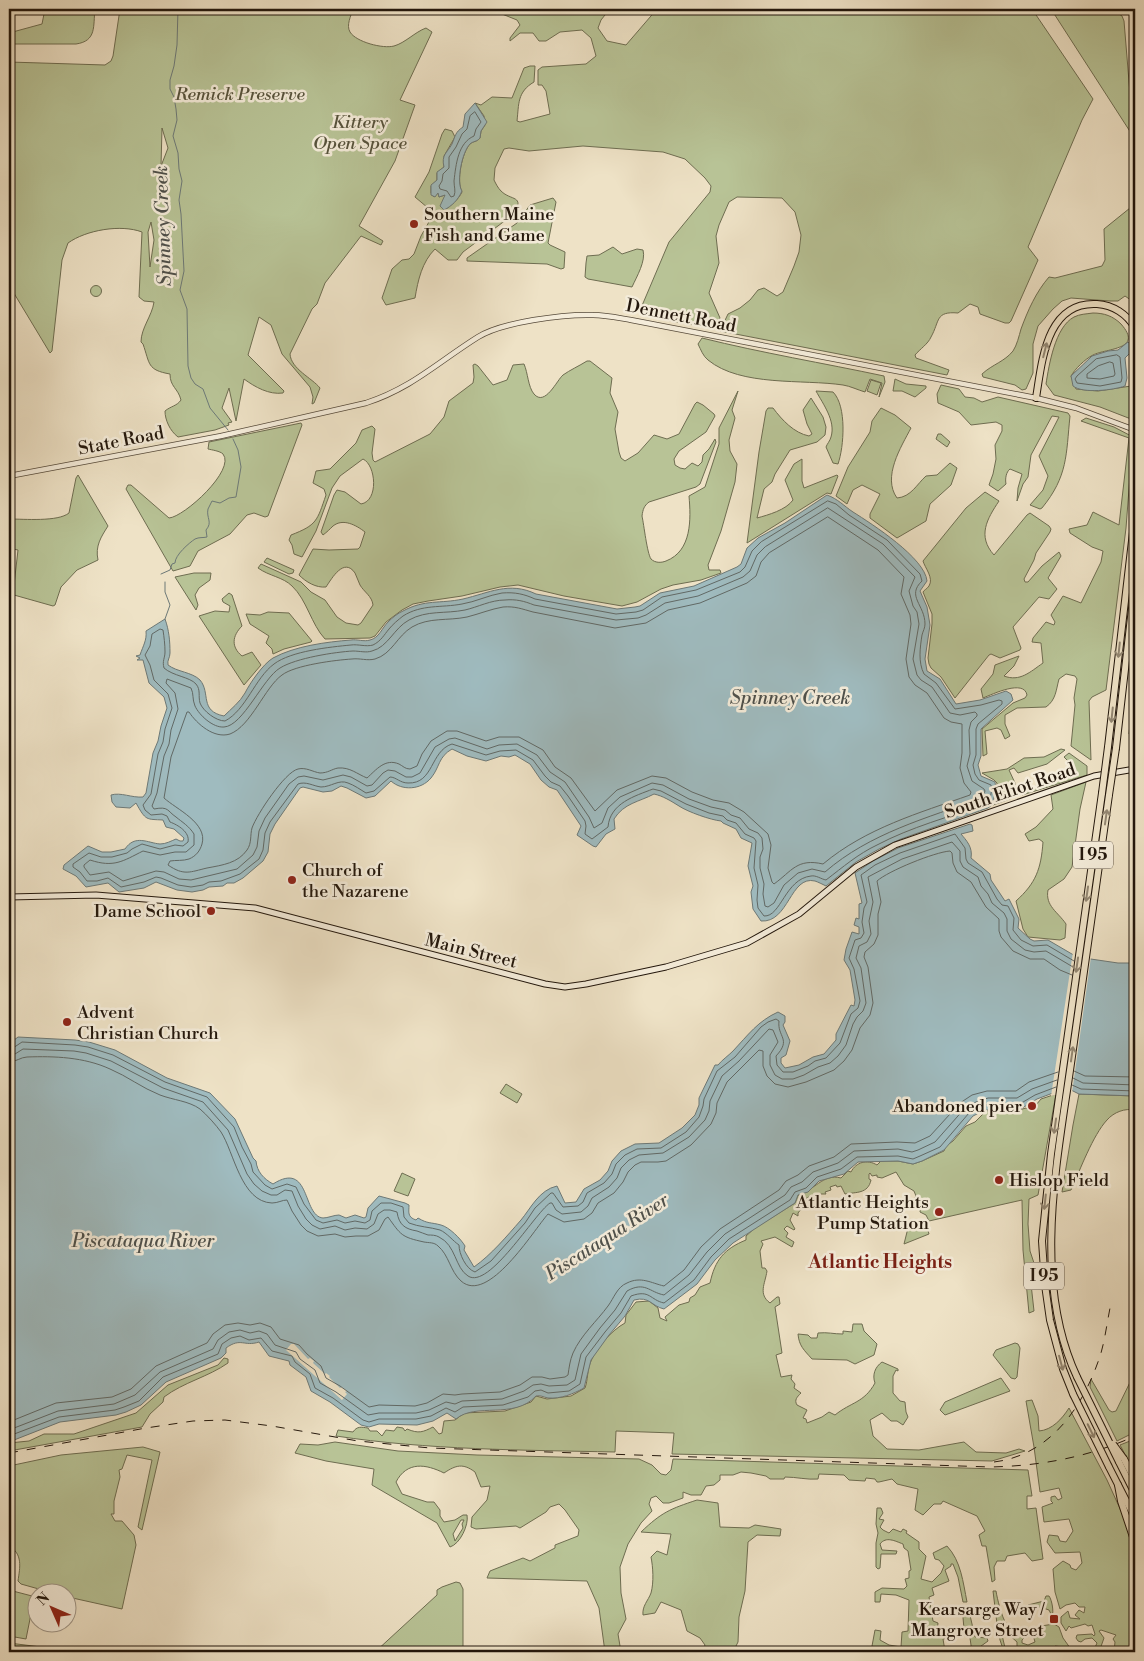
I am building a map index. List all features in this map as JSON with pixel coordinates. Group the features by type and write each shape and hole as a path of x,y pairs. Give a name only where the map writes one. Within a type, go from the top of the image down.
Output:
{"highway":[{"path":"1036,398 1049,336 1057,322 1065,314 1084,305 1102,304 1114,308 1123,314 1135,328"},
{"name":"I 95","path":"1135,515 1107,756 1051,1154 1042,1241 1050,1320 1062,1369 1069,1387 1135,1518"},
{"name":"I 95","path":"1121,1461 1097,1418 1072,1366 1061,1331 1053,1283 1051,1231 1059,1155 1116,748 1135,582"},
{"path":"1121,1461 1135,1480"},
{"path":"1121,1461 1135,1494"},
{"path":"1118,1485 1120,1501 1135,1543"}],"main road":[{"name":"South Eliot Road","path":"895,845 1094,776 1135,769"},
{"name":"Main Street","path":"9,897 96,894 255,908 545,984 570,986 666,967 753,940 803,911 856,867 895,845"}],"street":[{"name":"Dennett Road","path":"237,432 380,398 410,385 485,333 512,325 577,315 596,315 631,320 1036,398 1084,410 1135,430"},
{"name":"State Road","path":"9,476 237,432"}],"green space":[{"path":"31,9 95,9 93,32 88,40 76,44 9,44 9,33 42,24 44,14 42,11"},
{"path":"120,9 353,9 349,29 353,36 370,44 389,47 398,45 426,28 432,32 400,100 415,105 395,161 359,226 383,241 381,245 361,236 325,283 317,304 312,309 290,354 298,369 320,388 314,403 312,404 313,397 310,387 282,354 271,325 259,317 248,355 284,391 283,393 267,392 244,379 236,421 229,388 222,408 232,422 228,423 229,425 215,430 178,437 175,435 168,425 165,411 181,400 180,396 171,382 170,374 157,370 150,365 141,342 141,337 154,302 144,301 139,297 142,232 124,229 104,230 75,238 68,243 62,260 52,351 50,353 9,285 9,62 105,65 111,61","holes":["162,128 168,148 161,166","151,222 154,240 150,267 148,232"]},
{"path":"495,9 608,9 598,28 607,41 626,45 657,9 1032,9 1093,99 1082,120 1028,247 1038,260 1011,321 1005,323 980,314 978,307 970,304 958,313 942,315 930,340 915,355 916,358 949,370 947,375 720,331 728,314 750,300 758,290 764,288 777,296 783,292 799,252 801,235 795,212 782,198 737,197 729,202 716,236 719,263 709,293 720,318 716,329 644,316 641,308 669,242 710,192 711,186 685,159 663,152 583,146 529,151 504,149 495,168 494,180 501,191 517,201 518,204 514,214 463,252 457,260 448,260 435,249 424,265 415,298 386,305 382,298 392,269 402,260 409,259 414,254 421,236 434,213 415,197 429,172 445,129 452,131 455,137 444,156 444,167 437,173 437,180 431,186 431,193 434,197 438,193 439,197 445,195 446,209 457,200 462,192 460,175 465,153 472,142 480,138 481,131 485,125 484,116 475,103 481,105 492,97 512,98 524,68 535,66 534,82 522,94 517,121 520,122 550,114 546,91 542,85 538,85 538,70 542,67 586,64 596,56 591,38 582,30 560,32 546,41 539,41 533,33 520,33 510,41 510,38 520,25 517,20"},
{"path":"1051,9 1112,9 1122,16 1124,21 1133,130 1131,133"},
{"path":"553,198 556,202 548,243 565,252 564,268 561,269 547,264 467,261 467,258 517,223 530,205"},
{"path":"1130,208 1135,212 1135,303 1125,296 1118,301 1071,298 1062,301 1038,326 1033,344 1033,373 1026,389 1022,390 1015,385 983,377 982,374 1013,351 1030,308 1049,277 1055,278 1102,266 1105,260 1104,229"},
{"path":"613,247 622,254 637,249 643,250 642,264 632,287 585,277 587,256 599,255"},
{"path":"96,285 102,291 96,297 90,291"},
{"path":"1093,313 1105,314 1115,319 1127,333 1128,339 1121,347 1093,355 1080,364 1071,376 1076,389 1098,391 1131,386 1131,419 1100,407 1054,395 1046,384 1054,347 1062,329 1074,317"},
{"path":"702,338 884,376 885,382 879,397 882,383 870,379 865,392 843,385 773,380 737,374 722,369 706,358 698,344"},
{"path":"590,361 612,378 610,393 618,412 615,429 619,452 621,458 625,461 638,453 654,435 667,439 679,434 697,402 715,416 706,432 679,451 674,459 675,465 680,468 685,469 692,463 698,466 702,462 703,455 715,439 716,442 700,484 649,502 644,508 642,516 648,551 651,559 656,562 664,562 675,556 685,542 690,514 689,496 705,487 719,444 719,428 738,391 732,410 735,418 729,440 730,451 737,464 735,482 721,531 708,565 709,570 720,570 721,573 701,580 661,589 637,602 622,606 564,596 518,585 500,587 462,596 413,604 386,622 375,636 370,638 325,639 302,598 292,586 258,568 261,564 301,582 311,592 325,600 337,617 346,623 358,625 373,605 351,569 343,568 326,587 311,584 299,575 313,549 358,549 360,547 365,532 354,525 341,523 333,526 323,535 321,532 337,490 345,492 361,504 371,497 374,483 373,475 371,468 363,459 340,476 332,488 316,531 302,557 294,554 289,540 291,535 311,525 320,511 326,495 324,489 313,483 316,471 330,469 356,443 362,430 372,426 375,429 372,453 375,462 430,434 444,417 449,401 473,383 473,365 475,364 493,385 507,380 513,365 524,364 532,391 538,397 542,397 550,391 563,375"},
{"path":"895,379 906,384 926,386 926,388 915,397 902,391 893,391"},
{"path":"871,380 881,383 877,395 867,391"},
{"path":"941,385 959,389 965,397 974,398 982,402 998,397 1068,413 1070,416 1064,465 1057,486 1042,508 1030,505 1043,490 1048,476 1039,456 1059,417 1052,416 1031,455 1028,477 1023,484 1017,501 1022,474 1010,469 1006,476 1006,484 998,491 989,485 996,459 995,445 1002,431 1002,425 996,422 971,425 959,412 938,403 937,394"},
{"path":"816,391 833,392 841,407 843,437 838,464 833,463 826,447 831,437 832,425"},
{"path":"811,398 823,417 826,427 825,435 817,442 790,450 772,482 764,489 757,518 771,514 790,504 793,500 785,480 794,464 802,459 802,481 804,488 837,475 831,494 827,493 747,543 766,411 768,408 773,408 793,429 809,436 812,434 803,410"},
{"path":"881,408 895,415 911,428 898,453 892,472 891,481 897,498 910,493 926,476 937,475 950,463 957,468 951,485 930,504 926,521 897,538 870,518 870,514 880,494 862,485 853,490 847,504 836,496 848,467 870,432 872,421"},
{"path":"1086,418 1114,427 1133,437 1126,528 1106,690 1092,697 1089,701 1091,760 1071,746 1077,679 1075,676 1066,674 1059,679 1054,698 1046,707 1017,708 1005,715 1005,724 1010,736 1005,739 1001,730 997,728 985,731 987,754 983,756 982,729 1013,703 1025,698 1027,695 1025,690 1014,688 983,698 981,689 993,674 995,665 1019,656 1014,666 1004,676 1015,678 1029,673 1043,663 1041,643 1032,642 1033,638 1046,622 1054,625 1055,622 1051,615 1063,596 1081,603 1101,562 1103,551 1092,547 1070,533 1069,529 1087,525 1093,512 1119,525 1129,438 1081,421"},
{"path":"301,423 302,425 268,516 265,517 254,513 247,515 230,534 198,551 190,566 173,571 126,489 128,485 131,485 169,518 176,516 207,492 222,471 225,461 223,454 208,449 209,442"},
{"path":"938,434 941,434 950,442 947,447 936,439"},
{"path":"78,475 108,526 98,546 98,560 77,570 61,587 53,606 14,595 18,550 9,548 9,519 49,519 69,513"},
{"path":"985,492 999,501 988,521 985,534 989,548 994,555 1030,513 1049,526 1050,532 1036,553 1024,579 1025,582 1028,582 1042,566 1059,552 1061,556 1048,578 1057,589 1049,599 1039,597 1013,627 1021,648 1020,650 1000,658 989,655 955,698 941,677 929,664 932,614 923,592 929,586 930,580 923,561 966,508"},
{"path":"267,558 294,570 293,573 289,574 264,562"},
{"path":"194,573 211,573 210,580 199,588 195,595 198,605 196,610 175,577"},
{"path":"229,593 232,595 242,626 236,634 234,641 236,649 242,656 252,652 261,665 244,685 199,616 215,611 229,612 230,606 223,602 222,599"},
{"path":"268,612 289,613 312,641 273,654 272,649 266,643 269,636 250,624 246,614 260,615"},
{"path":"1135,671 1135,734 1129,734"},
{"path":"1061,749 1065,750 1047,764 1018,773 1014,768 1009,770 1015,783 1014,796 993,805 997,783 982,773 1007,769 1024,758 1044,757"},
{"path":"1069,753 1087,766 1087,775 1022,795 1023,791 1074,772 1074,767 1064,757"},
{"path":"1086,782 1080,809 1072,867 1064,879 1048,890 1050,905 1066,924 1065,938 1060,940 1028,937 1023,929 1016,901 1033,882 1041,860 1043,842 1039,839 1029,841 1025,834 1036,827 1053,809 1051,795"},
{"path":"506,1084 522,1094 517,1103 500,1093"},
{"path":"1056,1094 1038,1195 1029,1199 1030,1251 1034,1263 1029,1266 1034,1311 1029,1313 1023,1250 1022,1200 929,1221 926,1215 920,1212 921,1205 915,1198 914,1191 904,1185 896,1172 882,1178 877,1177 877,1175 872,1176 870,1173 869,1179 871,1180 869,1185 861,1192 845,1194 841,1186 837,1187 836,1185 830,1187 831,1190 825,1192 826,1194 819,1194 815,1201 809,1197 803,1200 805,1204 798,1213 798,1216 793,1213 790,1220 795,1229 787,1226 784,1229 788,1233 786,1237 794,1242 792,1247 775,1237 761,1241 763,1244 760,1251 762,1268 765,1268 767,1271 763,1289 764,1296 770,1303 779,1297 780,1304 775,1307 782,1353 776,1355 781,1377 792,1375 791,1379 795,1384 794,1388 801,1393 796,1399 796,1403 807,1410 803,1418 806,1419 807,1423 829,1412 835,1415 866,1395 875,1383 875,1371 882,1362 898,1369 893,1376 893,1393 900,1401 905,1402 908,1417 903,1425 897,1421 891,1421 882,1413 870,1420 873,1436 887,1449 919,1450 964,1442 976,1452 1006,1453 1019,1449 1025,1451 992,1461 672,1454 674,1433 616,1431 615,1452 440,1447 336,1436 338,1430 353,1432 361,1427 368,1428 370,1431 377,1431 382,1436 386,1430 394,1431 397,1427 403,1428 405,1431 407,1429 418,1432 433,1427 439,1434 442,1433 444,1421 455,1420 464,1413 505,1411 531,1402 536,1396 547,1399 571,1396 585,1388 593,1356 610,1335 625,1323 626,1315 636,1302 649,1301 658,1308 660,1318 667,1321 665,1317 679,1305 689,1302 690,1298 695,1295 700,1287 710,1283 718,1262 726,1251 746,1240 746,1236 755,1228 795,1203 798,1195 829,1178 841,1178 862,1162 877,1165 881,1161 898,1161 913,1164 922,1161 944,1151 946,1146 966,1126 975,1122 989,1110 1019,1110 1026,1108 1031,1111 1041,1099"},
{"path":"1079,1094 1135,1096 1135,1110 1120,1111 1107,1120 1092,1143 1071,1190 1062,1192 1073,1125"},
{"path":"402,1173 415,1179 408,1196 394,1191"},
{"path":"927,1227 929,1234 904,1244 908,1228"},
{"path":"853,1324 862,1324 864,1331 877,1344 874,1355 855,1364 847,1360 812,1359 799,1342 798,1334 817,1338 818,1333 843,1334 843,1331 852,1332"},
{"path":"1015,1343 1020,1348 1017,1377 1015,1379 1011,1378 993,1355 996,1350"},
{"path":"224,1358 228,1359 228,1363 164,1397 163,1402 150,1414 142,1427 9,1451 9,1443 29,1441 44,1434 74,1434 136,1413 168,1385 218,1365"},
{"path":"1135,1372 1135,1432 1117,1441 1090,1387 1091,1379 1112,1412 1116,1411"},
{"path":"1001,1378 1010,1391 945,1415 940,1410 945,1402"},
{"path":"1032,1400 1038,1416 1039,1431 1048,1429 1056,1423 1069,1408 1107,1480 1131,1533 1135,1549 1135,1652 1114,1652 1115,1642 1113,1639 1116,1635 1101,1630 1099,1631 1104,1638 1099,1652 1093,1652 1097,1643 1092,1638 1081,1642 1076,1638 1077,1635 1092,1634 1094,1636 1092,1625 1088,1626 1085,1624 1071,1628 1069,1626 1066,1631 1061,1623 1061,1617 1068,1611 1070,1618 1080,1619 1075,1615 1079,1610 1084,1613 1085,1607 1079,1607 1075,1603 1060,1609 1055,1592 1053,1569 1063,1561 1076,1570 1082,1563 1080,1552 1055,1553 1047,1542 1049,1535 1058,1536 1060,1541 1066,1542 1073,1531 1069,1519 1044,1522 1042,1507 1053,1503 1051,1497 1055,1496 1058,1500 1062,1498 1059,1488 1040,1492 1026,1401"},
{"path":"1135,1439 1135,1473 1120,1445"},
{"path":"335,1442 398,1451 639,1459 652,1465 661,1474 666,1475 671,1470 673,1459 1028,1470 1032,1496 1027,1496 1027,1509 1036,1508 1043,1559 1032,1561 1025,1553 1007,1556 1005,1561 997,1561 994,1567 995,1580 992,1582 986,1546 982,1546 979,1535 985,1531 977,1516 943,1501 941,1504 934,1504 923,1515 915,1510 918,1489 897,1484 892,1479 877,1482 875,1479 866,1478 865,1481 849,1480 844,1475 819,1474 818,1479 785,1477 784,1479 770,1479 766,1476 741,1472 733,1475 720,1475 720,1480 714,1485 706,1486 701,1495 691,1495 683,1492 683,1498 669,1503 663,1503 656,1496 651,1498 649,1504 652,1511 641,1523 628,1544 620,1567 621,1593 626,1619 618,1634 621,1652 605,1652 599,1608 587,1581 487,1578 490,1571 523,1558 530,1561 555,1548 555,1545 578,1536 579,1530 559,1504 550,1507 546,1512 520,1528 516,1526 476,1529 471,1527 472,1517 487,1500 490,1486 481,1487 475,1472 463,1466 452,1468 444,1473 424,1466 417,1466 406,1470 396,1482 402,1494 427,1502 434,1502 440,1510 440,1516 444,1522 467,1515 467,1524 463,1534 450,1547 437,1523 372,1485 374,1469 326,1461 295,1453 300,1444 318,1445","holes":["461,1520 464,1520 463,1528 455,1541 453,1534"]},
{"path":"143,1447 160,1452 142,1530 138,1527 152,1460 127,1455 122,1469 119,1470 120,1477 114,1501 114,1514 111,1514 115,1521 122,1521 134,1535 136,1545 122,1609 78,1599 78,1584 28,1584 28,1586 18,1581 19,1557 9,1546 9,1466 61,1455"},
{"path":"697,1500 718,1503 720,1527 749,1528 755,1525 781,1529 780,1536 757,1535 748,1542 745,1591 739,1617 738,1642 733,1652 702,1652 705,1645 700,1638 687,1631 681,1610 661,1602 655,1613 643,1615 644,1606 652,1589 651,1557 657,1551 667,1555 671,1534 641,1532 667,1512"},
{"path":"877,1508 881,1508 883,1513 879,1519 884,1520 880,1527 883,1530 889,1533 893,1529 901,1532 903,1529 919,1542 919,1549 926,1556 921,1579 932,1582 941,1573 944,1566 939,1560 935,1559 933,1553 947,1546 952,1552 961,1572 967,1602 963,1602 958,1577 953,1564 951,1564 945,1570 949,1581 932,1588 934,1595 929,1597 933,1621 938,1623 937,1632 940,1635 943,1632 964,1629 962,1606 966,1607 969,1611 975,1637 987,1638 988,1641 977,1649 977,1652 972,1652 970,1638 963,1635 943,1639 944,1652 897,1653 887,1652 872,1646 875,1630 881,1631 880,1640 889,1645 901,1647 902,1632 908,1631 909,1600 896,1595 881,1594 880,1602 875,1602 875,1592 882,1588 904,1589 907,1586 905,1579 909,1578 909,1571 911,1570 908,1551 904,1548 903,1544 891,1540 885,1540 880,1544 882,1550 897,1551 896,1554 881,1554 880,1568 876,1567"},
{"path":"456,1582 460,1583 463,1589 463,1652 375,1652 437,1595 437,1590"},
{"path":"9,1590 28,1595 28,1629 26,1639 9,1636"},
{"path":"993,1591 996,1591 1001,1613 1006,1623 997,1624"},
{"path":"1046,1596 1049,1596 1051,1600 1052,1616 1049,1610 1040,1607 1031,1609 1028,1605 1044,1601"},
{"path":"1054,1624 1059,1627 1063,1638 1073,1652 1064,1652 1063,1647 1055,1646 1053,1652 1017,1652 1017,1642 1007,1633 1002,1635 1006,1652 1004,1652 999,1632 1021,1630 1024,1633 1022,1643 1028,1645 1035,1642 1028,1628"},
{"path":"9,1643 41,1647 50,1651 9,1652"}],"water":[{"path":"475,103 487,122 481,131 480,138 470,144 465,153 460,174 460,187 462,191 450,207 444,210 440,206 445,195 439,197 438,193 435,197 431,195 431,185 437,180 437,172 444,167 444,157 457,133 463,127 465,114"},
{"path":"1128,342 1131,344 1131,352 1125,358 1127,378 1125,386 1091,391 1073,386 1071,376 1092,356 1118,350"},
{"name":"Spinney Creek","path":"827,495 896,542 908,552 924,572 927,581 920,591 927,607 930,625 925,659 927,671 940,679 956,704 980,700 1006,691 1011,694 1013,700 981,729 981,756 978,765 981,776 995,782 996,790 992,805 879,849 856,862 826,886 815,881 807,881 794,892 778,915 770,920 761,921 753,909 751,892 753,886 748,866 752,843 741,838 736,829 721,821 688,811 654,794 622,809 614,819 615,829 606,834 596,847 577,835 581,826 557,790 549,787 541,780 530,764 515,755 509,757 501,756 486,761 467,756 452,749 444,755 431,778 417,787 406,788 391,781 375,796 366,798 341,786 332,791 323,792 300,788 275,824 270,834 268,852 263,861 234,883 192,892 177,890 156,882 144,888 119,892 108,883 86,887 76,876 63,869 64,865 88,846 102,852 111,852 125,849 129,844 142,840 160,844 176,839 183,841 184,838 174,829 166,827 163,820 150,819 144,816 136,803 130,808 116,807 112,802 111,795 143,797 146,793 153,753 167,708 164,697 149,683 143,660 137,660 140,658 136,656 140,655 146,631 165,619 170,644 168,665 197,677 205,690 208,706 216,714 224,716 241,699 261,669 273,658 291,650 311,645 373,639 395,616 418,605 463,599 499,589 517,588 536,594 617,609 640,606 660,593 694,586 737,567 741,564 747,548 758,538 785,523"},
{"name":"Piscataqua River","path":"970,824 973,831 961,834 970,847 971,858 990,874 991,880 1005,901 1009,899 1019,919 1018,928 1030,939 1034,941 1048,940 1077,957 1135,965 1135,1096 1079,1094 1069,1089 1037,1099 1019,1110 990,1109 973,1116 944,1150 922,1161 913,1164 898,1161 858,1162 844,1174 819,1181 808,1192 798,1195 795,1203 733,1243 715,1260 697,1284 664,1309 644,1299 634,1300 625,1316 591,1360 584,1388 567,1396 548,1398 536,1396 527,1403 517,1407 474,1412 464,1414 456,1419 447,1413 433,1421 417,1425 379,1424 369,1427 361,1425 330,1402 311,1391 306,1377 290,1365 289,1361 269,1356 259,1342 235,1343 226,1348 226,1353 221,1358 166,1382 141,1405 126,1412 60,1422 9,1442 9,1044 18,1037 89,1042 115,1050 167,1078 210,1093 235,1119 262,1175 273,1184 285,1178 294,1179 300,1184 316,1215 323,1218 339,1215 346,1218 355,1215 364,1218 368,1208 379,1196 405,1203 409,1205 409,1214 413,1219 416,1220 418,1218 448,1228 461,1240 465,1246 464,1250 474,1267 499,1245 545,1191 557,1186 565,1203 576,1202 584,1189 600,1180 608,1171 612,1161 621,1151 635,1144 659,1143 682,1128 695,1115 699,1105 699,1098 715,1065 718,1065 754,1029 771,1016 778,1012 785,1016 783,1025 790,1041 786,1055 781,1058 781,1063 785,1068 799,1065 813,1057 824,1054 836,1040 836,1034 851,1005 854,1006 855,1000 850,970 844,960 852,932 859,934 859,927 854,925 856,918 859,919 859,904 862,903 855,873 898,848"}],"pier":[{"path":"1073,952 1091,957 1072,1093 1051,1096"},
{"path":"291,1344 294,1344 308,1359 310,1358 314,1361 313,1363 330,1376 340,1388 342,1387 347,1391 342,1400 286,1350"}],"waterway":[{"name":"Spinney Creek","path":"178,9 177,45 170,89 174,97 176,109 177,120 173,136 178,153 182,181 179,200 184,271 180,290 187,309 188,366 191,378 195,384 203,389 210,408 228,430"},
{"name":"Spinney Creek","path":"161,574 170,570 172,564 175,563 180,553 189,543 196,538 207,537 208,509 212,501 220,503 229,498 236,497 241,467 238,450 233,439"},
{"name":"Spinney Creek","path":"165,582 165,592 170,605 165,619"}],"railway":[{"path":"994,1462 1015,1457 1033,1449 1049,1438 1063,1424 1086,1391 1094,1372 1101,1353 1110,1308"},
{"path":"9,1453 146,1428 193,1421 225,1420 358,1441 430,1448 990,1467 1028,1465 1064,1459 1100,1450 1135,1436"}],"place":[{"name":"Southern Maine Fish and Game","path":"414,224"},
{"name":"Church of the Nazarene","path":"292,880"},
{"name":"Dame School","path":"211,911"},
{"name":"Advent Christian Church","path":"67,1022"},
{"name":"Abandoned pier","path":"1032,1106"},
{"name":"Hislop Field","path":"999,1180"},
{"name":"Atlantic Heights Pump Station","path":"939,1212"},
{"name":"Kearsarge Way / Mangrove Street","path":"1054,1619"}],"district":[{"name":"Atlantic Heights","path":"880,1262"}],"park label":[{"name":"Remick Preserve","path":"240,94"},
{"name":"Kittery Open Space","path":"360,132"}]}
